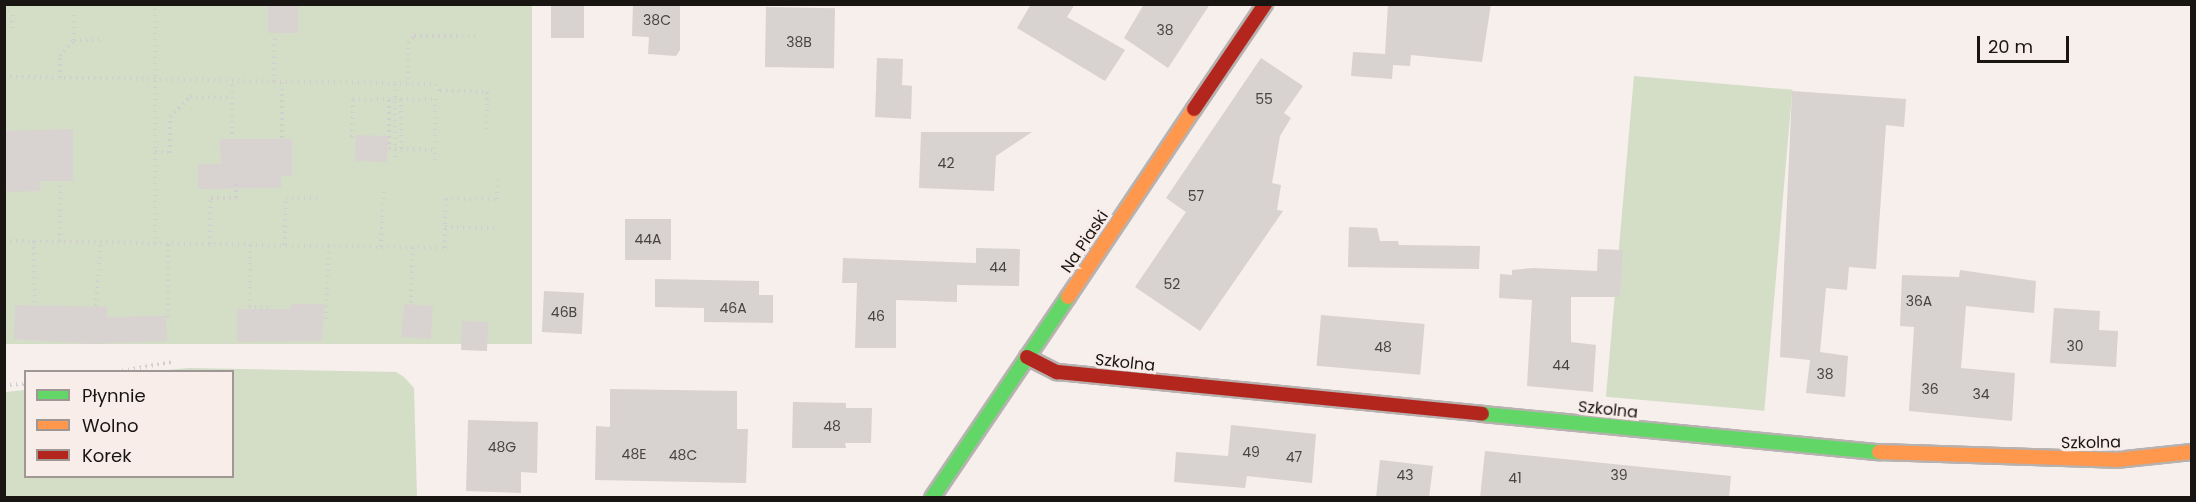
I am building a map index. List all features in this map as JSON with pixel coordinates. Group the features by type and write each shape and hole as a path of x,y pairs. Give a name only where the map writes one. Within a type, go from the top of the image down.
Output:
{"street":[{"name":"Na Piaski","path":"932,498 1265,4"},
{"name":"Szkolna","path":"1027,357 1057,372 1860,452 2093,460 2192,452"}],"path":[{"path":"155,4 155,244"},
{"path":"13,15 13,28"},
{"path":"60,78 60,56 74,40 74,15"},
{"path":"4,21 14,21"},
{"path":"408,85 408,43 414,36 479,36"},
{"path":"274,82 275,37"},
{"path":"74,40 104,39"},
{"path":"4,77 436,84 440,91 487,92 487,133"},
{"path":"232,81 232,134"},
{"path":"282,82 282,138"},
{"path":"395,84 395,159"},
{"path":"155,152 170,153 170,117 190,97 232,98"},
{"path":"352,137 353,99 435,99 435,161"},
{"path":"389,99 389,149 435,150"},
{"path":"401,99 402,149"},
{"path":"4,241 445,248 446,199 497,199 497,176"},
{"path":"210,244 211,198 236,198 236,181"},
{"path":"60,242 62,182"},
{"path":"381,247 384,192"},
{"path":"285,245 286,198 322,198"},
{"path":"445,227 496,229"},
{"path":"34,241 35,305"},
{"path":"96,306 101,243"},
{"path":"168,244 168,320"},
{"path":"250,245 249,307 268,307"},
{"path":"326,319 329,246"},
{"path":"411,303 413,247"},
{"path":"127,370 172,362"},
{"path":"4,385 24,384"}],"green space":[{"path":"5,5 532,5 532,344 5,344"},
{"path":"1634,76 1792,90 1764,411 1606,397"},
{"path":"189,368 396,372 414,388 417,497 5,497 5,392 24,390 24,478 234,478 234,370 167,370"}],"building":[{"path":"551,4 584,4 584,38 551,38"},
{"path":"633,4 680,4 680,50 676,56 648,54 649,37 632,36"},
{"path":"1031,4 1075,4 1067,17 1125,50 1105,81 1017,28"},
{"path":"1144,4 1210,4 1168,68 1124,38"},
{"path":"1388,4 1491,4 1482,62 1411,55 1410,66 1393,65 1392,79 1351,76 1353,52 1385,54"},
{"path":"268,6 298,6 298,33 268,33"},
{"path":"766,7 835,8 834,68 765,67"},
{"path":"877,58 903,59 902,85 912,86 911,119 875,117"},
{"path":"1261,58 1303,86 1284,113 1291,118 1280,136 1272,183 1281,185 1277,210 1283,211 1200,331 1135,287 1186,212 1166,198"},
{"path":"1792,91 1906,99 1904,127 1886,125 1876,269 1849,267 1847,290 1826,288 1820,352 1848,356 1845,397 1806,393 1810,360 1780,357"},
{"path":"73,129 73,181 40,181 40,191 7,192 4,131"},
{"path":"921,132 1032,132 996,156 994,191 919,188"},
{"path":"356,135 388,136 387,162 355,161"},
{"path":"220,139 292,139 292,176 281,176 281,188 198,189 198,164 221,164"},
{"path":"625,219 671,219 671,260 625,260"},
{"path":"1349,227 1377,228 1380,241 1398,241 1399,245 1480,246 1479,269 1348,267"},
{"path":"976,248 1020,249 1019,286 957,285 957,302 896,300 896,348 855,348 857,283 842,283 843,258 976,263"},
{"path":"1598,249 1623,250 1620,297 1571,297 1571,342 1596,345 1593,392 1527,386 1532,300 1499,298 1500,274 1512,275 1512,270 1533,268 1597,271"},
{"path":"1960,270 2036,281 2034,313 1966,306 1961,368 2015,373 2012,421 1909,411 1914,327 1900,326 1902,275 1959,277"},
{"path":"655,279 759,281 759,295 773,295 773,323 704,322 704,308 655,307"},
{"path":"544,291 584,293 582,334 542,332"},
{"path":"291,304 324,304 322,341 237,342 237,309 291,309"},
{"path":"404,304 433,306 431,339 402,337"},
{"path":"15,305 107,307 107,317 166,316 167,341 91,344 14,339"},
{"path":"2054,308 2100,311 2099,330 2118,331 2116,367 2050,363"},
{"path":"1321,315 1425,324 1420,375 1317,366"},
{"path":"462,321 488,322 487,351 461,350"},
{"path":"610,389 737,391 737,429 748,429 746,483 595,480 596,426 610,427"},
{"path":"793,402 846,403 846,408 872,408 871,443 845,443 846,448 792,448"},
{"path":"468,420 538,422 537,473 521,472 521,493 466,491"},
{"path":"1231,425 1316,434 1312,483 1247,476 1245,488 1174,482 1176,452 1228,456"},
{"path":"1485,451 1731,476 1729,498 1480,498"},
{"path":"1380,460 1433,466 1429,498 1376,498"}],"traffic: fast":[{"path":"932,498 1068,297"},
{"path":"1482,414 1879,452"}],"traffic: slow":[{"path":"1068,297 1194,109"},
{"path":"1879,452 2116,460 2192,452"}],"traffic: jam":[{"path":"1194,109 1265,4"},
{"path":"1027,357 1057,372 1482,414"}]}
